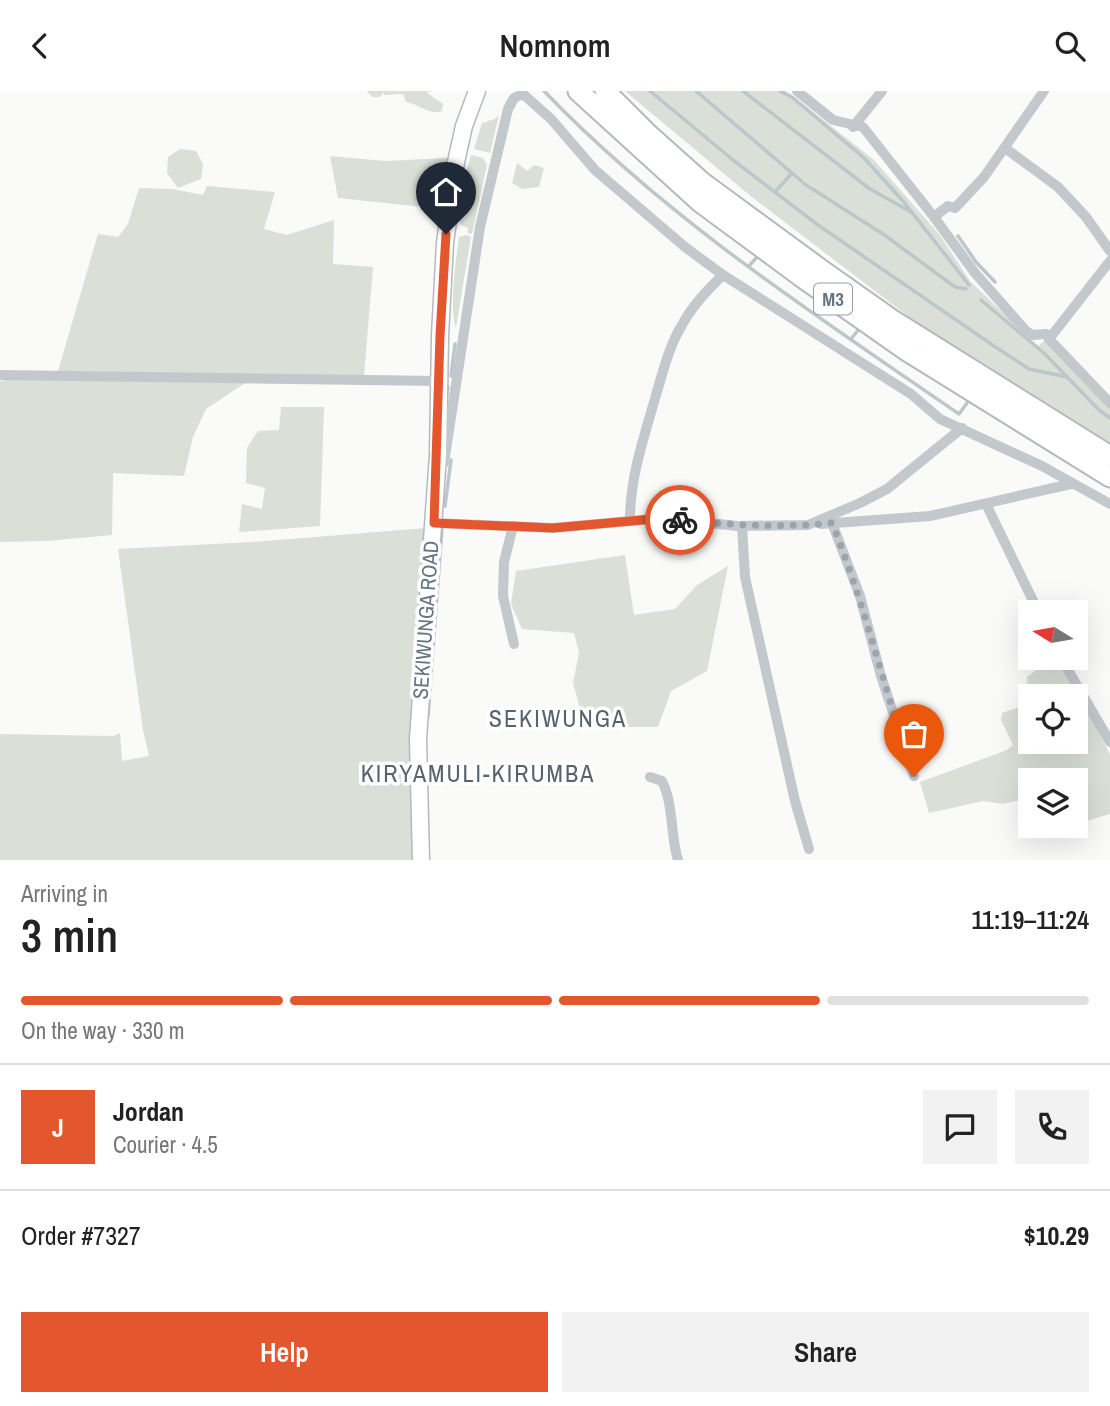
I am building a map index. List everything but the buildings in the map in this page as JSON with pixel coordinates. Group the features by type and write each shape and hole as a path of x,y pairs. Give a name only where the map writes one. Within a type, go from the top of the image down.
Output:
{"highway":[{"name":"M3","path":"578,91 699,202 803,278 907,351 1110,477"},
{"name":"M3","path":"605,91 703,183 823,271 891,319 1110,456"}],"main road":[{"name":"SEKIWUNGA ROAD","path":"421,860 418,739 434,523 446,234 456,162 464,126 477,91"}],"street":[{"path":"797,91 833,120 853,127 863,127 975,273 1027,331 1032,335 1046,334 1110,403"},
{"path":"853,127 882,91"},
{"path":"934,218 948,206 955,208 984,177 1044,91"},
{"path":"1071,484 930,516 808,525 741,526 664,518 553,528 434,523 480,227 512,94 523,94 533,102 595,170 685,247 723,275 911,394 940,419 1042,466 1110,505"},
{"path":"1005,148 1058,187 1086,217 1110,251"},
{"path":"1049,339 1110,261"},
{"path":"630,521 636,460 665,364 683,322 723,275"},
{"path":"0,375 440,381"},
{"path":"808,525 887,489 962,428"},
{"path":"986,505 1034,600"},
{"path":"832,523 860,596 881,676 914,776"},
{"path":"513,526 503,580 503,596 514,644"},
{"path":"741,526 745,577 795,801 809,849"},
{"path":"1068,670 1110,742"},
{"path":"650,777 662,781 665,787 678,860"}],"shaded area":[{"path":"367,91 433,91 426,92 443,104 442,111 429,111 406,102 403,94 384,95 384,92 380,97 372,97"},
{"path":"625,91 785,91 791,94 874,160 939,234 970,281 1038,346 1050,336 1110,402 1110,447 938,339 753,198"},
{"path":"499,115 490,153 474,149 482,123"},
{"path":"180,149 196,151 203,164 201,179 178,188 167,173 168,157"},
{"path":"471,155 483,158 487,165 472,234 460,224 461,192"},
{"path":"330,156 385,161 446,158 448,161 443,209 338,198"},
{"path":"517,163 527,171 534,165 544,168 539,187 522,189 512,183"},
{"path":"207,186 275,192 264,229 287,235 334,220 333,264 373,267 364,376 58,371 98,234 118,237 128,224 139,188 172,189 203,195"},
{"path":"459,237 471,237 456,328 453,296 456,258"},
{"path":"0,381 245,383 206,409 193,437 184,476 113,473 112,535 0,542"},
{"path":"281,407 324,407 320,526 239,532 242,504 262,509 265,488 246,483 247,448 258,431 279,430"},
{"path":"426,528 412,685 412,860 0,860 0,734 113,736 120,733 122,761 149,756 118,549 253,542"},
{"path":"625,555 634,615 675,609 697,585 728,566 707,671 671,691 658,727 585,727 573,683 579,653 574,633 522,629 511,604 516,571"},
{"path":"1036,670 1062,670 1071,684 1027,684 1027,677"},
{"path":"1018,707 1018,754 1088,754 1088,711 1110,755 1110,814 1088,820 1088,768 1018,768 1018,800 1003,804 983,801 929,813 920,782 1007,750 1013,745 1001,720 1002,713"}],"waterway":[{"path":"544,91 640,181 743,263 959,414 967,403"},
{"path":"650,91 733,160 818,225 994,346 1029,369 1067,377"},
{"path":"696,91 806,185 883,234 955,287 966,289"},
{"path":"743,91 870,189 911,212"},
{"path":"780,91 793,98 864,158 903,201 969,285"},
{"path":"775,192 792,173"},
{"path":"958,236 976,262 995,282"},
{"path":"749,266 757,257"},
{"path":"981,300 1045,354 1110,418"},
{"path":"851,339 859,329"},
{"path":"451,376 455,344"},
{"path":"446,398 448,387"},
{"path":"445,506 451,460"},
{"path":"428,716 442,528"}],"way so far":[{"path":"680,520 741,526 832,523 860,596 881,676 914,776"}],"district":[{"name":"SEKIWUNGA","path":"558,719"},
{"name":"KIRYAMULI-KIRUMBA","path":"478,774"}],"route":[{"path":"446,234 434,523 553,528 664,518 680,520"}]}
